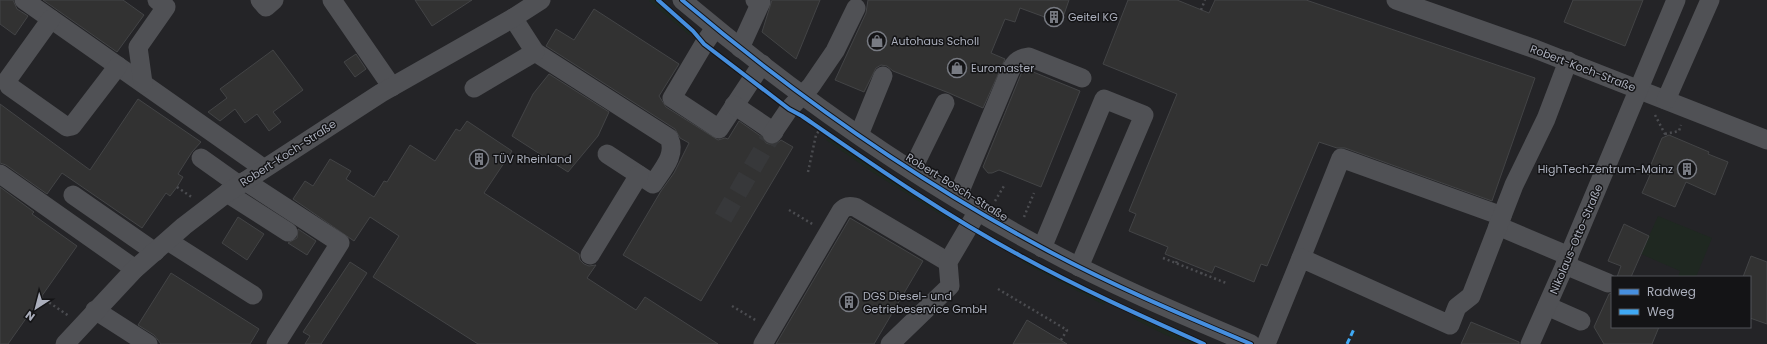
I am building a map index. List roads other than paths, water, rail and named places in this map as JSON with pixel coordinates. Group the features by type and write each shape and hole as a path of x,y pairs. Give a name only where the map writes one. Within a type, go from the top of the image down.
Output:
{"street":[{"path":"24,0 263,168"},
{"path":"142,83 138,47 166,7 157,0"},
{"path":"260,0 266,6 274,0"},
{"path":"332,0 392,87"},
{"name":"Robert-Koch-Straße","path":"72,336 135,269 161,246 237,186 392,87 513,18 541,0"},
{"name":"Robert-Bosch-Straße","path":"682,0 740,48 803,95 859,135 957,198 985,208 1042,248 1079,267 1240,342"},
{"path":"740,48 761,2 755,0"},
{"name":"Robert-Koch-Straße","path":"1396,0 1568,62 1639,90 1660,107 1767,140"},
{"name":"Nikolaus-Otto-Straße","path":"1530,344 1567,260 1676,0"},
{"path":"1660,107 1710,0"},
{"path":"734,105 773,133 789,109 803,95 835,52 856,8"},
{"path":"513,18 535,52 669,138 672,146 672,156 653,184 607,154"},
{"path":"51,19 8,79 9,86 67,127 72,126 118,66"},
{"path":"715,28 672,98 719,129 762,64"},
{"path":"474,88 535,52"},
{"path":"957,198 1015,62 1021,58 1029,57 1082,78"},
{"path":"1301,258 1450,325 1457,307 1471,296 1514,185 1546,118 1568,62"},
{"path":"859,135 883,76"},
{"path":"1042,248 1104,99 1144,115 1079,267"},
{"path":"912,170 945,104"},
{"path":"201,158 237,186 288,232"},
{"path":"1266,344 1341,158 1500,221 1608,283"},
{"path":"0,174 135,269"},
{"path":"590,254 639,175"},
{"path":"237,186 340,243 276,344"},
{"path":"73,195 161,246 252,295"},
{"path":"767,337 841,211 849,206 855,207 948,262"},
{"path":"890,344 950,286 948,262 985,208"},
{"path":"1547,306 1581,321"},
{"path":"95,310 148,344"}],"tunnel":[{"path":"723,218 772,134"}],"place":[{"name":"Geitel KG","path":"1054,17"},
{"name":"Autohaus Scholl","path":"877,41"},
{"name":"Euromaster","path":"957,68"},
{"name":"TÜV Rheinland","path":"479,159"},
{"name":"HighTechZentrum-Mainz","path":"1687,169"},
{"name":"DGS Diesel- und Getriebeservice GmbH","path":"849,302"}]}
